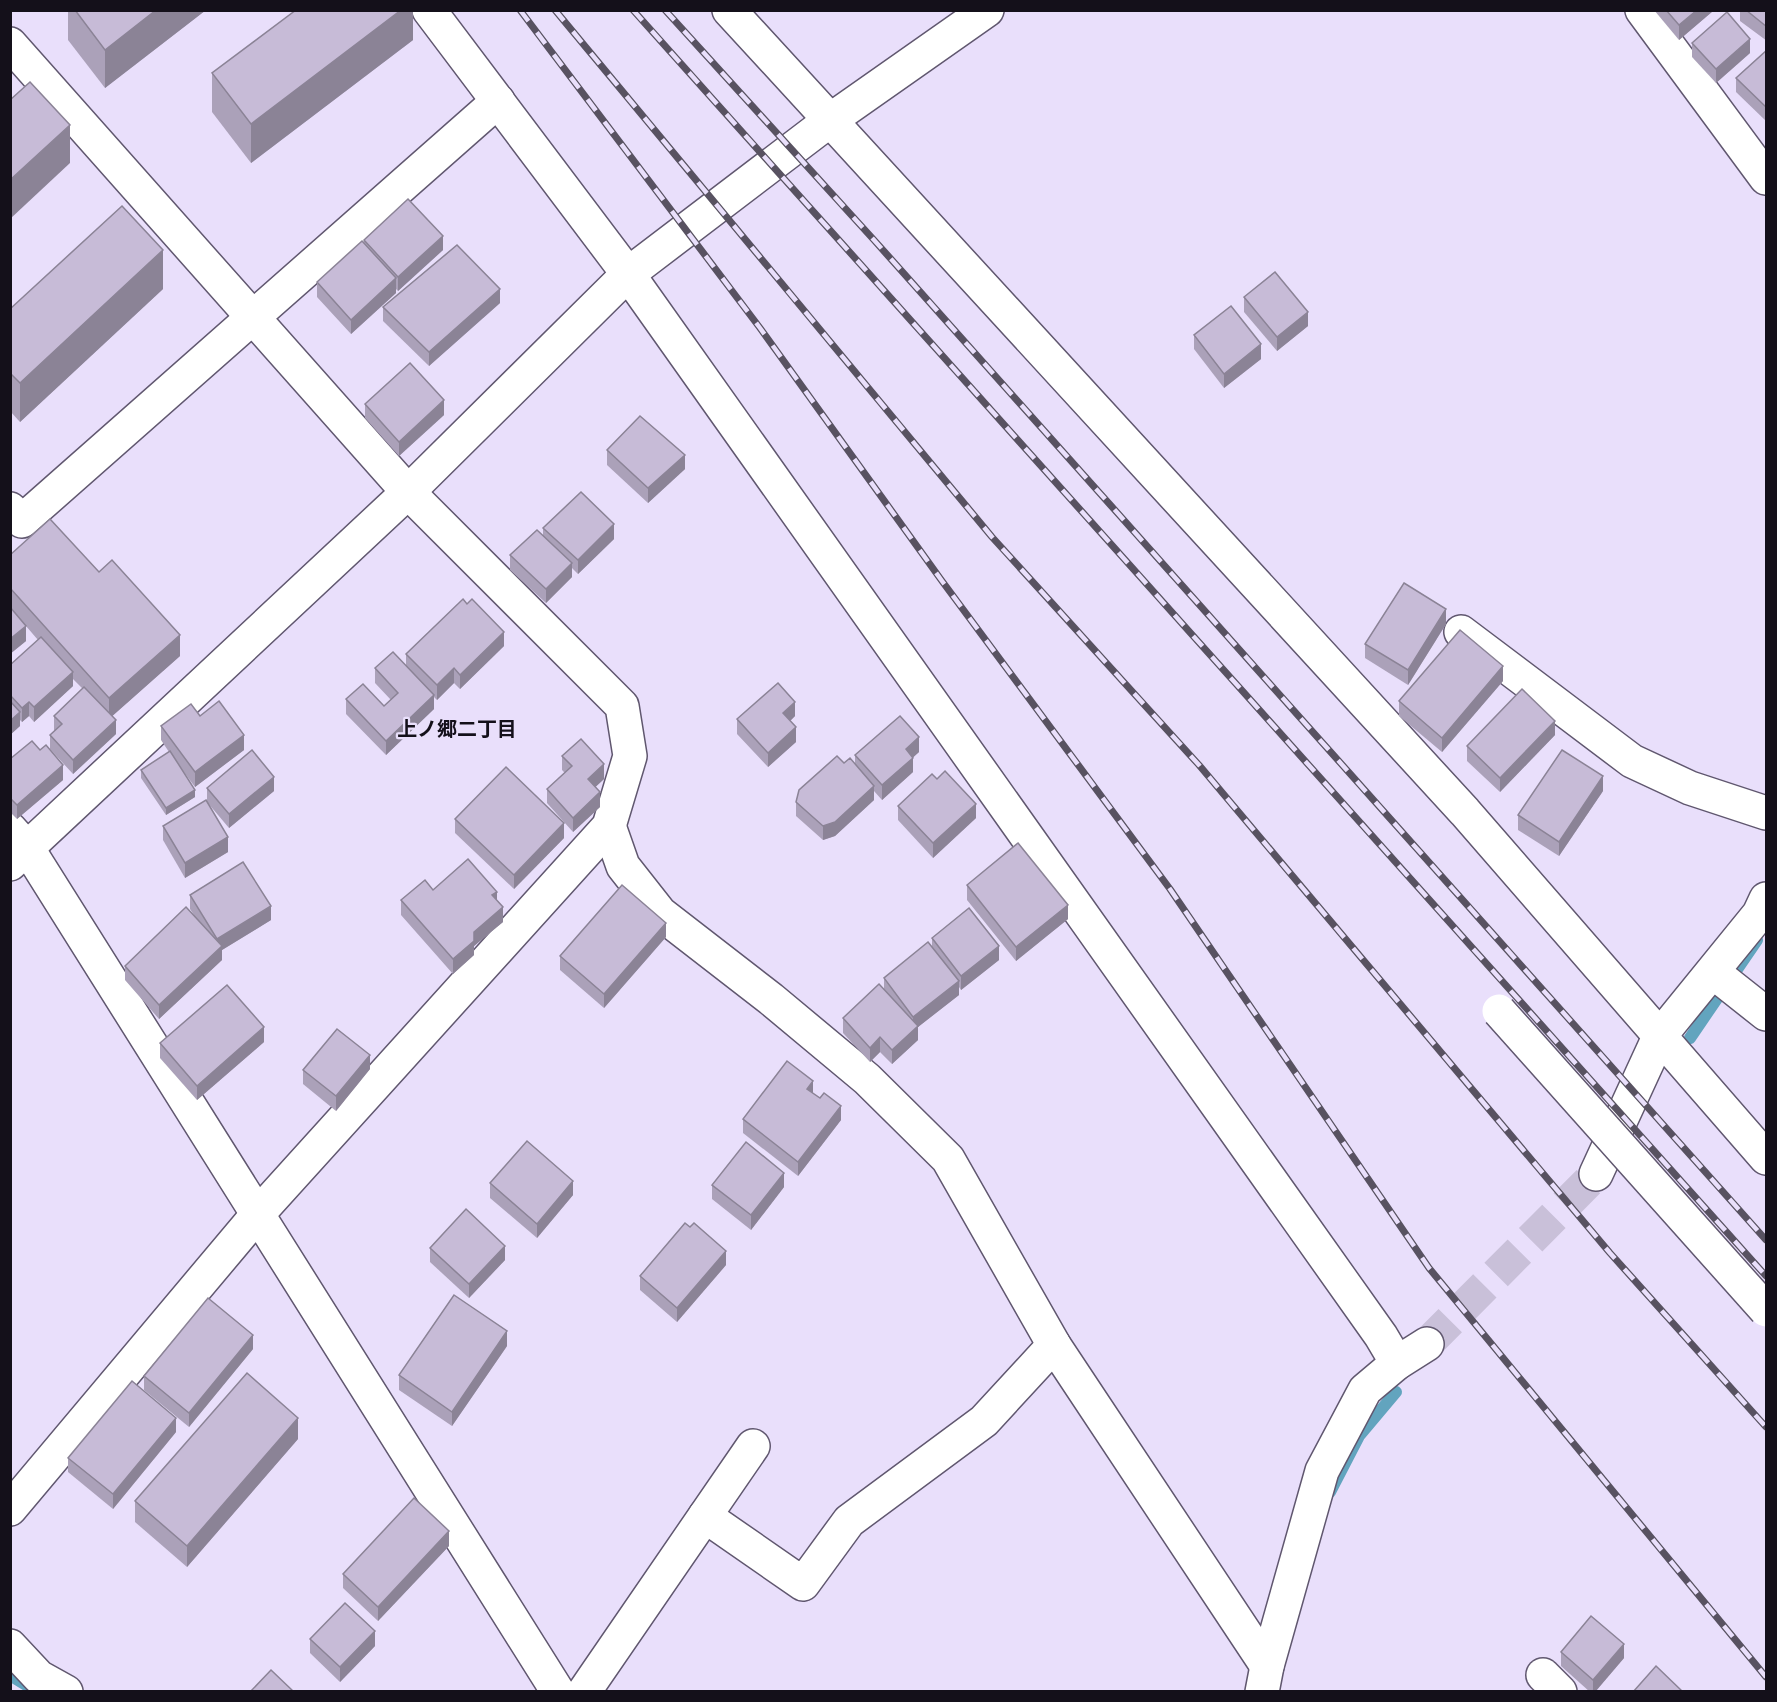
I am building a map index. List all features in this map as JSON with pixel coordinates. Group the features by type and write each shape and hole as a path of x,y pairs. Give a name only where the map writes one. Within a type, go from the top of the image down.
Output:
{"street":[{"path":"429,10 628,274 1380,1336 1397,1364"},
{"path":"729,10 829,122 1465,812 1767,1158"},
{"path":"558,1692 257,1215 16,847 408,492 628,274 829,122 987,10"},
{"path":"1642,10 1767,178"},
{"path":"10,44 28,85 252,316 408,492 622,706 630,756 609,826 257,1215 10,1509"},
{"path":"10,509 22,521 498,101"},
{"path":"1461,632 1632,761 1690,788 1767,813"},
{"path":"609,826 623,866 660,914 771,999 867,1080 948,1159 1054,1345 1264,1679"},
{"path":"1596,1173 1659,1037 1723,980 1767,899"},
{"path":"1723,980 1767,1014"},
{"path":"1499,1011 1767,1310"},
{"path":"1264,1679 1322,1471 1365,1390 1426,1344"},
{"path":"705,1516 803,1584 849,1521 984,1421 1054,1345"},
{"path":"584,1692 753,1446"},
{"path":"10,1646 39,1677 66,1692"}],"building":[{"path":"75,10 156,10 105,50"},
{"path":"296,10 401,10 251,124 212,73"},
{"path":"1666,10 1697,10 1679,25"},
{"path":"1746,10 1767,10 1767,27"},
{"path":"1727,12 1750,39 1716,69 1692,43"},
{"path":"1767,50 1767,108 1736,78"},
{"path":"30,82 70,125 10,180 10,100"},
{"path":"408,199 443,236 398,277 364,240"},
{"path":"122,206 163,250 20,383 10,373 10,309"},
{"path":"362,241 396,278 351,320 317,282"},
{"path":"457,245 500,289 429,352 383,307"},
{"path":"1275,272 1308,312 1277,337 1244,297"},
{"path":"1231,306 1261,344 1224,374 1194,335"},
{"path":"410,363 444,400 399,442 365,404"},
{"path":"640,416 685,455 648,488 607,450"},
{"path":"581,492 614,524 578,560 543,528"},
{"path":"50,519 99,572 112,560 180,635 109,698 10,588 10,555"},
{"path":"537,530 572,563 546,589 510,555"},
{"path":"1404,583 1446,609 1408,670 1365,644"},
{"path":"463,599 467,604 472,599 504,632 460,675 454,668 437,685 406,654"},
{"path":"10,607 26,626 10,639"},
{"path":"1460,630 1503,666 1442,738 1399,701"},
{"path":"41,637 73,672 34,707 29,702 22,708 10,695 10,665"},
{"path":"393,652 434,695 386,741 346,699 363,684 384,706 398,693 375,668"},
{"path":"778,683 795,702 783,713 796,727 768,753 737,719"},
{"path":"84,687 116,720 73,760 50,735 62,724 54,716"},
{"path":"1522,689 1555,721 1500,778 1467,746"},
{"path":"10,701 20,712 10,721"},
{"path":"219,701 244,735 195,772 161,726 191,704 200,716"},
{"path":"900,716 919,737 906,749 913,758 882,785 855,755"},
{"path":"581,739 604,764 588,779 600,792 573,818 547,789 572,766 562,756"},
{"path":"32,741 40,750 46,745 63,765 17,805 10,798 10,759"},
{"path":"252,750 274,777 229,814 207,788"},
{"path":"1562,750 1603,776 1559,842 1518,815"},
{"path":"170,751 195,790 166,808 141,770"},
{"path":"837,756 844,763 850,758 874,786 835,822 823,826 796,802 799,790"},
{"path":"506,767 564,823 514,875 455,819"},
{"path":"945,771 976,804 933,843 898,806 932,774 937,779"},
{"path":"206,800 228,837 185,863 163,826"},
{"path":"1018,843 1068,905 1016,947 967,885"},
{"path":"468,859 497,892 492,895 503,907 474,932 474,941 453,959 401,900 425,880 433,890"},
{"path":"243,862 271,906 217,939 190,895"},
{"path":"622,885 666,923 604,994 560,956"},
{"path":"186,907 222,946 159,1005 125,966"},
{"path":"969,908 999,946 961,976 932,938"},
{"path":"928,942 959,981 913,1017 884,978"},
{"path":"879,984 918,1026 892,1050 880,1037 870,1048 843,1018"},
{"path":"227,985 264,1027 197,1086 160,1043"},
{"path":"337,1029 370,1055 336,1096 303,1070"},
{"path":"787,1061 813,1081 807,1089 820,1098 824,1093 841,1106 798,1162 743,1119"},
{"path":"527,1141 573,1181 537,1224 490,1183"},
{"path":"746,1142 784,1173 751,1215 712,1185"},
{"path":"466,1209 505,1246 469,1284 430,1248"},
{"path":"685,1223 690,1227 694,1223 726,1251 677,1308 640,1276"},
{"path":"454,1295 507,1331 452,1412 399,1375"},
{"path":"208,1298 253,1335 189,1413 144,1376"},
{"path":"247,1373 298,1418 187,1546 135,1501"},
{"path":"132,1381 176,1418 113,1494 68,1458"},
{"path":"414,1498 449,1531 378,1607 343,1574"},
{"path":"345,1603 375,1631 340,1667 310,1639"},
{"path":"1591,1616 1624,1644 1593,1680 1561,1652"},
{"path":"1656,1666 1683,1692 1633,1692"},
{"path":"271,1670 294,1692 250,1692"}],"waterway":[{"path":"1690,1038 1757,940"},
{"path":"1330,1492 1359,1436 1396,1392"},
{"path":"10,1675 33,1689"}],"tunnel":[{"path":"1427,1344 1596,1174"}],"railway":[{"path":"520,10 760,328 942,581 1170,889 1429,1268 1766,1677"},
{"path":"555,10 992,537 1199,765 1610,1253 1766,1427"},
{"path":"633,10 1766,1276"},
{"path":"665,10 874,240 1766,1240"}],"district":[{"name":"上ノ郷二丁目","path":"457,728"}]}
